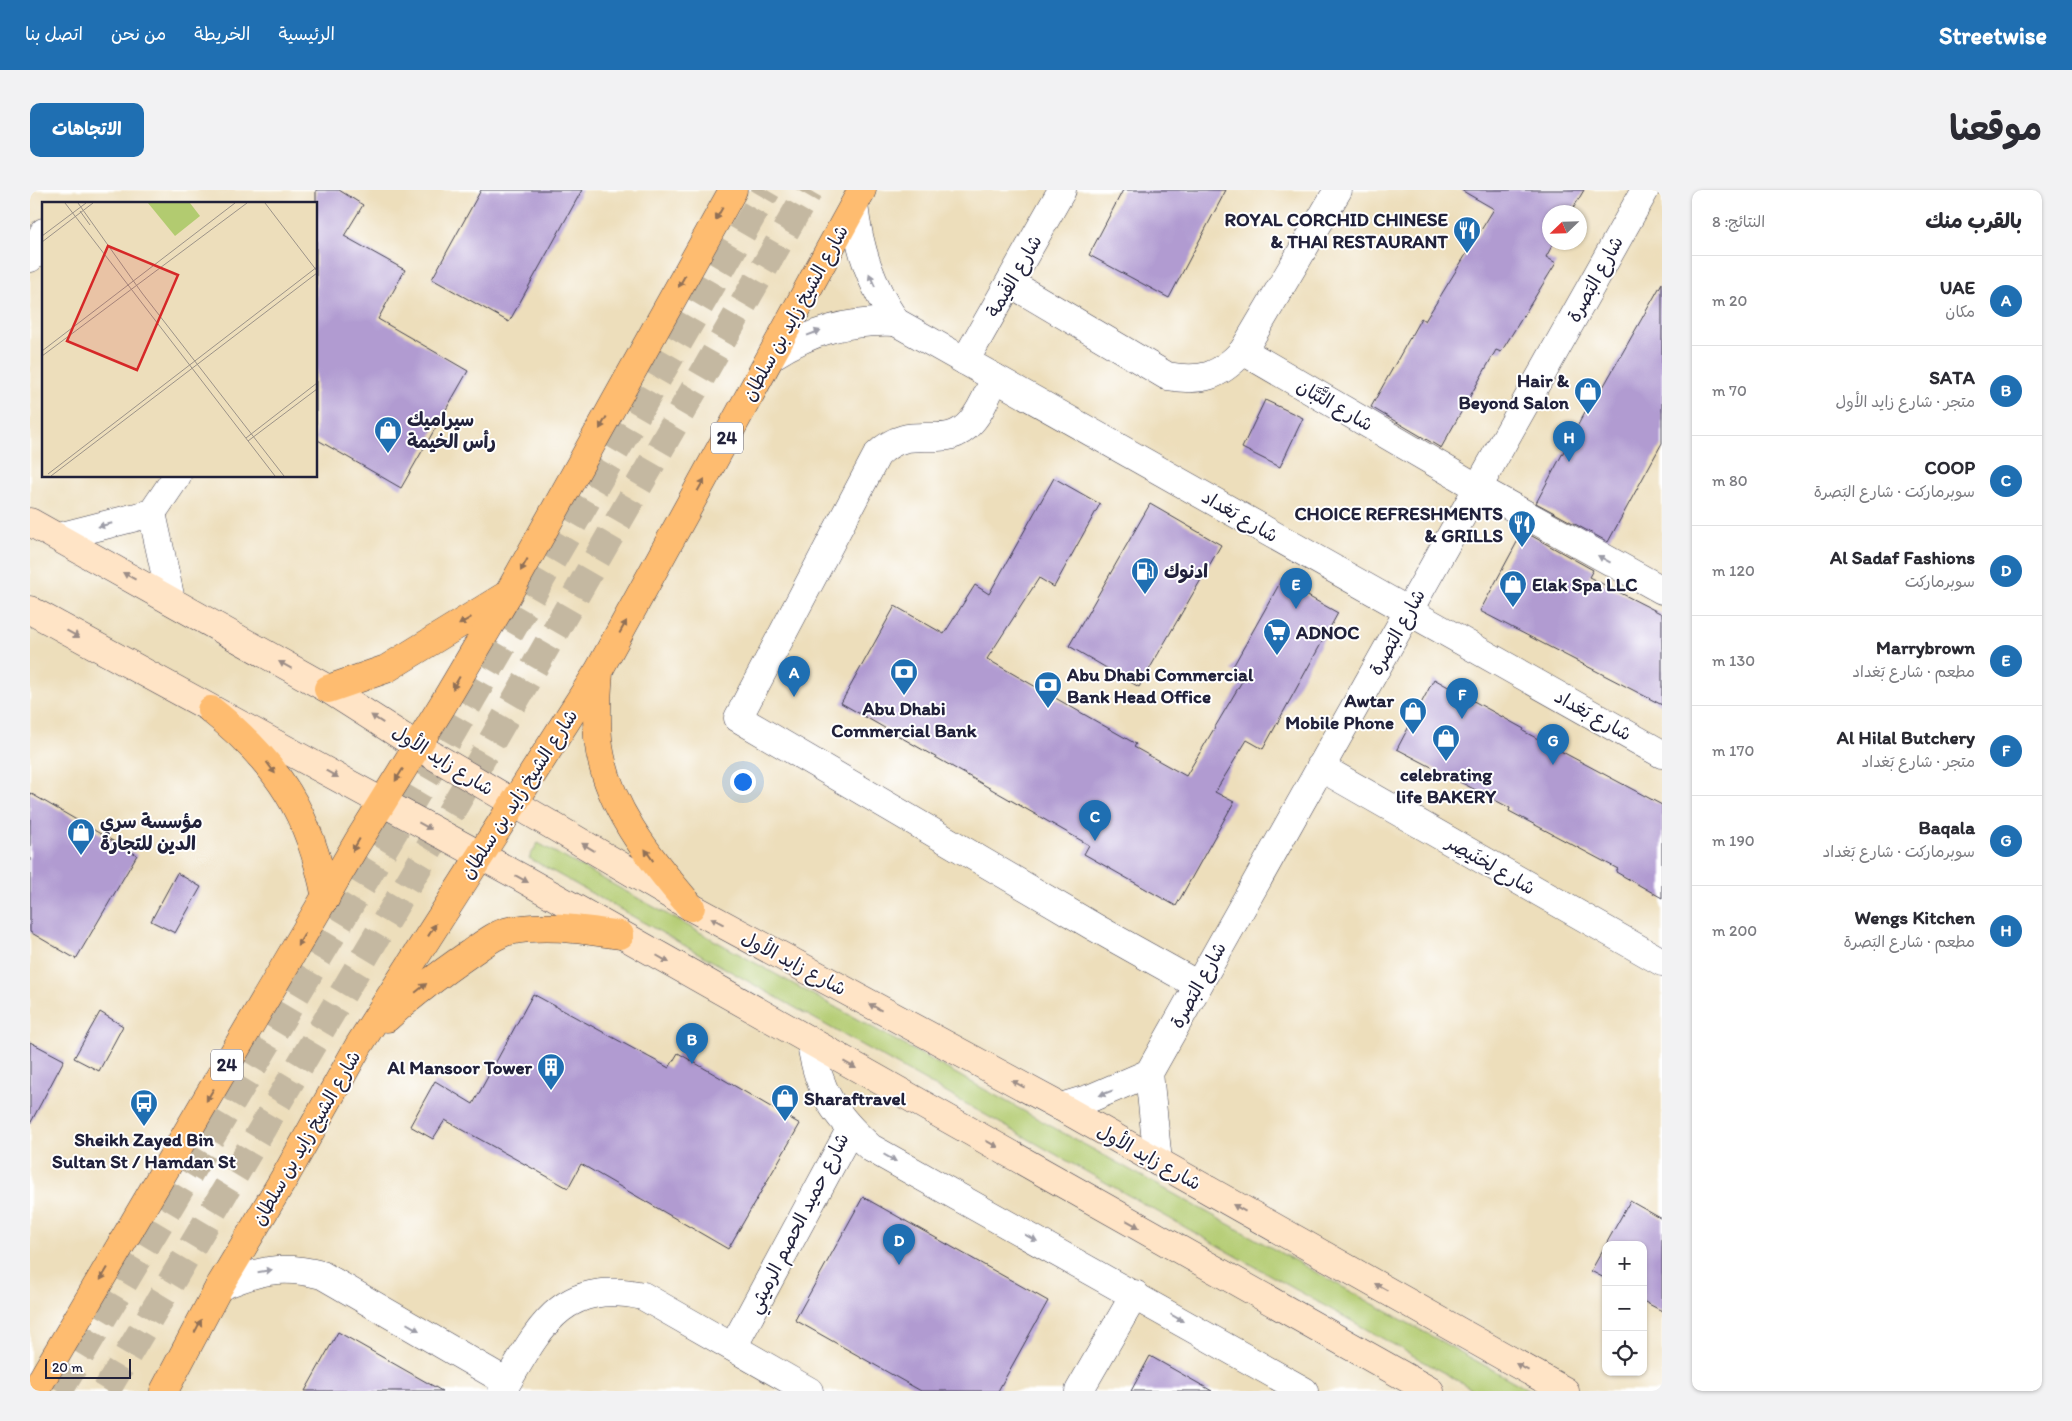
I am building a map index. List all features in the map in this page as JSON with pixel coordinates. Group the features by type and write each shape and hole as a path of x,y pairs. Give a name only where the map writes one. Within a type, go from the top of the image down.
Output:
{"main road":[{"name":"24","path":"34,1391 506,596 732,190"},
{"name":"شارع الشيخ زايد بن سلطان","path":"164,1391 219,1287 359,1045 599,670 858,197"},
{"name":"شارع زايد الأول","path":"30,522 328,689 417,746 690,907 1061,1107 1565,1391"},
{"path":"328,689 386,669 506,596"},
{"path":"30,610 480,856 1430,1391"},
{"path":"599,670 596,705 598,740 606,774 620,809 639,841 690,907"},
{"path":"211,710 252,745 286,788 311,838 326,898"},
{"path":"359,1045 426,984 485,943 507,932 534,927 570,928 620,935"}],"street":[{"name":"شارع الفَيمة","path":"965,361 1062,190"},
{"path":"1010,283 1167,376 1188,380 1209,377 1228,367 1243,351 1338,190"},
{"name":"شارع البَصرة","path":"1149,1073 1645,190"},
{"name":"شارع بَغداد","path":"858,197 857,235 863,258 883,302 896,322"},
{"path":"30,258 42,236"},
{"name":"شارع بَغداد","path":"772,356 796,341 829,328 872,321 896,322 1662,754"},
{"name":"شارع التَّبَّان","path":"1243,351 1478,488 1662,590"},
{"path":"995,378 972,422 962,430 942,438 906,436 890,443 877,454 738,718 1096,928 1198,985"},
{"path":"58,536 152,513 176,478"},
{"path":"152,513 172,600"},
{"name":"شارع لِخنَيصِر","path":"1320,768 1662,962"},
{"name":"شارع حميد الحصم الرميثي","path":"733,1347 850,1130 829,1102 820,1084 812,1043"},
{"path":"1061,1107 1092,1098 1149,1073 1158,1162"},
{"path":"850,1130 871,1148 1135,1294 1304,1391"},
{"path":"219,1287 243,1276 276,1269 302,1270 322,1275 505,1386 550,1317 570,1302 593,1293 618,1291 643,1296 809,1391"},
{"path":"1079,1391 1135,1294"}],"green space":[{"path":"538,843 1531,1391 1476,1391 529,858"}],"building":[{"path":"316,190 339,190 363,205 344,236 405,270 378,319 468,371 401,488 318,440 318,202 316,202"},
{"path":"481,190 582,190 509,322 432,279"},
{"path":"1123,190 1226,190 1169,298 1089,255"},
{"path":"1461,190 1584,190 1575,205 1542,205 1542,250 1550,250 1546,257 1556,263 1501,352 1496,350 1441,448 1371,407 1421,318 1425,321 1494,209"},
{"path":"1662,283 1662,443 1608,542 1536,503 1586,410 1589,412"},
{"path":"1265,400 1303,418 1280,467 1242,448"},
{"path":"1054,478 1100,504 1054,587 1039,578 987,659 1136,744 1134,747 1186,776 1244,678 1231,670 1281,581 1338,613 1263,749 1247,740 1215,792 1234,802 1176,906 1084,854 1089,845 841,703 895,606 944,634 975,585 989,594"},
{"name":"ادنوك","path":"1150,504 1221,545 1139,687 1069,646"},
{"path":"1523,531 1593,570 1589,577 1662,614 1662,705 1480,611"},
{"path":"1434,679 1524,729 1523,731 1662,805 1662,898 1616,872 1618,869 1509,811 1510,808 1397,749"},
{"path":"30,793 137,855 76,959 30,932"},
{"path":"177,873 201,887 175,933 151,921"},
{"path":"533,994 669,1068 678,1053 800,1124 728,1249 581,1164 568,1188 445,1120 433,1139 410,1126 435,1081 473,1104"},
{"path":"100,1012 123,1026 99,1071 74,1058"},
{"path":"30,1042 64,1060 30,1124"},
{"path":"863,1197 1048,1301 998,1391 921,1391 795,1320"},
{"path":"1630,1201 1662,1219 1662,1311 1647,1303 1647,1241 1608,1241"},
{"path":"1602,1251 1602,1277 1591,1271"},
{"path":"338,1332 442,1391 305,1391"},
{"path":"1150,1356 1212,1391 1131,1391"}],"tunnel":[{"path":"59,1391 420,788 767,190"},
{"path":"106,1391 455,805 809,190"}],"place":[{"name":"ROYAL CORCHID CHINESE & THAI RESTAURANT","path":"1467,254"},
{"name":"Hair & Beyond Salon","path":"1588,415"},
{"name":"سيراميك رأس الخيمة","path":"388,454"},
{"name":"Wengs Kitchen","path":"1569,462"},
{"name":"CHOICE REFRESHMENTS & GRILLS","path":"1522,548"},
{"name":"ادنوك","path":"1145,595"},
{"name":"Elak Spa LLC","path":"1513,608"},
{"name":"Marrybrown","path":"1296,609"},
{"name":"ADNOC","path":"1277,656"},
{"name":"Abu Dhabi Commercial Bank","path":"904,696"},
{"name":"UAE","path":"794,697"},
{"name":"Abu Dhabi Commercial Bank Head Office","path":"1048,709"},
{"name":"Al Hilal Butchery","path":"1462,719"},
{"name":"Awtar Mobile Phone","path":"1413,735"},
{"name":"celebrating life BAKERY","path":"1446,762"},
{"name":"Baqala","path":"1553,765"},
{"name":"COOP","path":"1095,841"},
{"name":"مؤسسة سري الدين للتجارة","path":"81,856"},
{"name":"SATA","path":"692,1064"},
{"name":"Al Mansoor Tower","path":"551,1091"},
{"name":"Sharaftravel","path":"785,1122"},
{"name":"Sheikh Zayed Bin Sultan St / Hamdan St","path":"144,1127"},
{"name":"Al Sadaf Fashions","path":"899,1265"}]}
